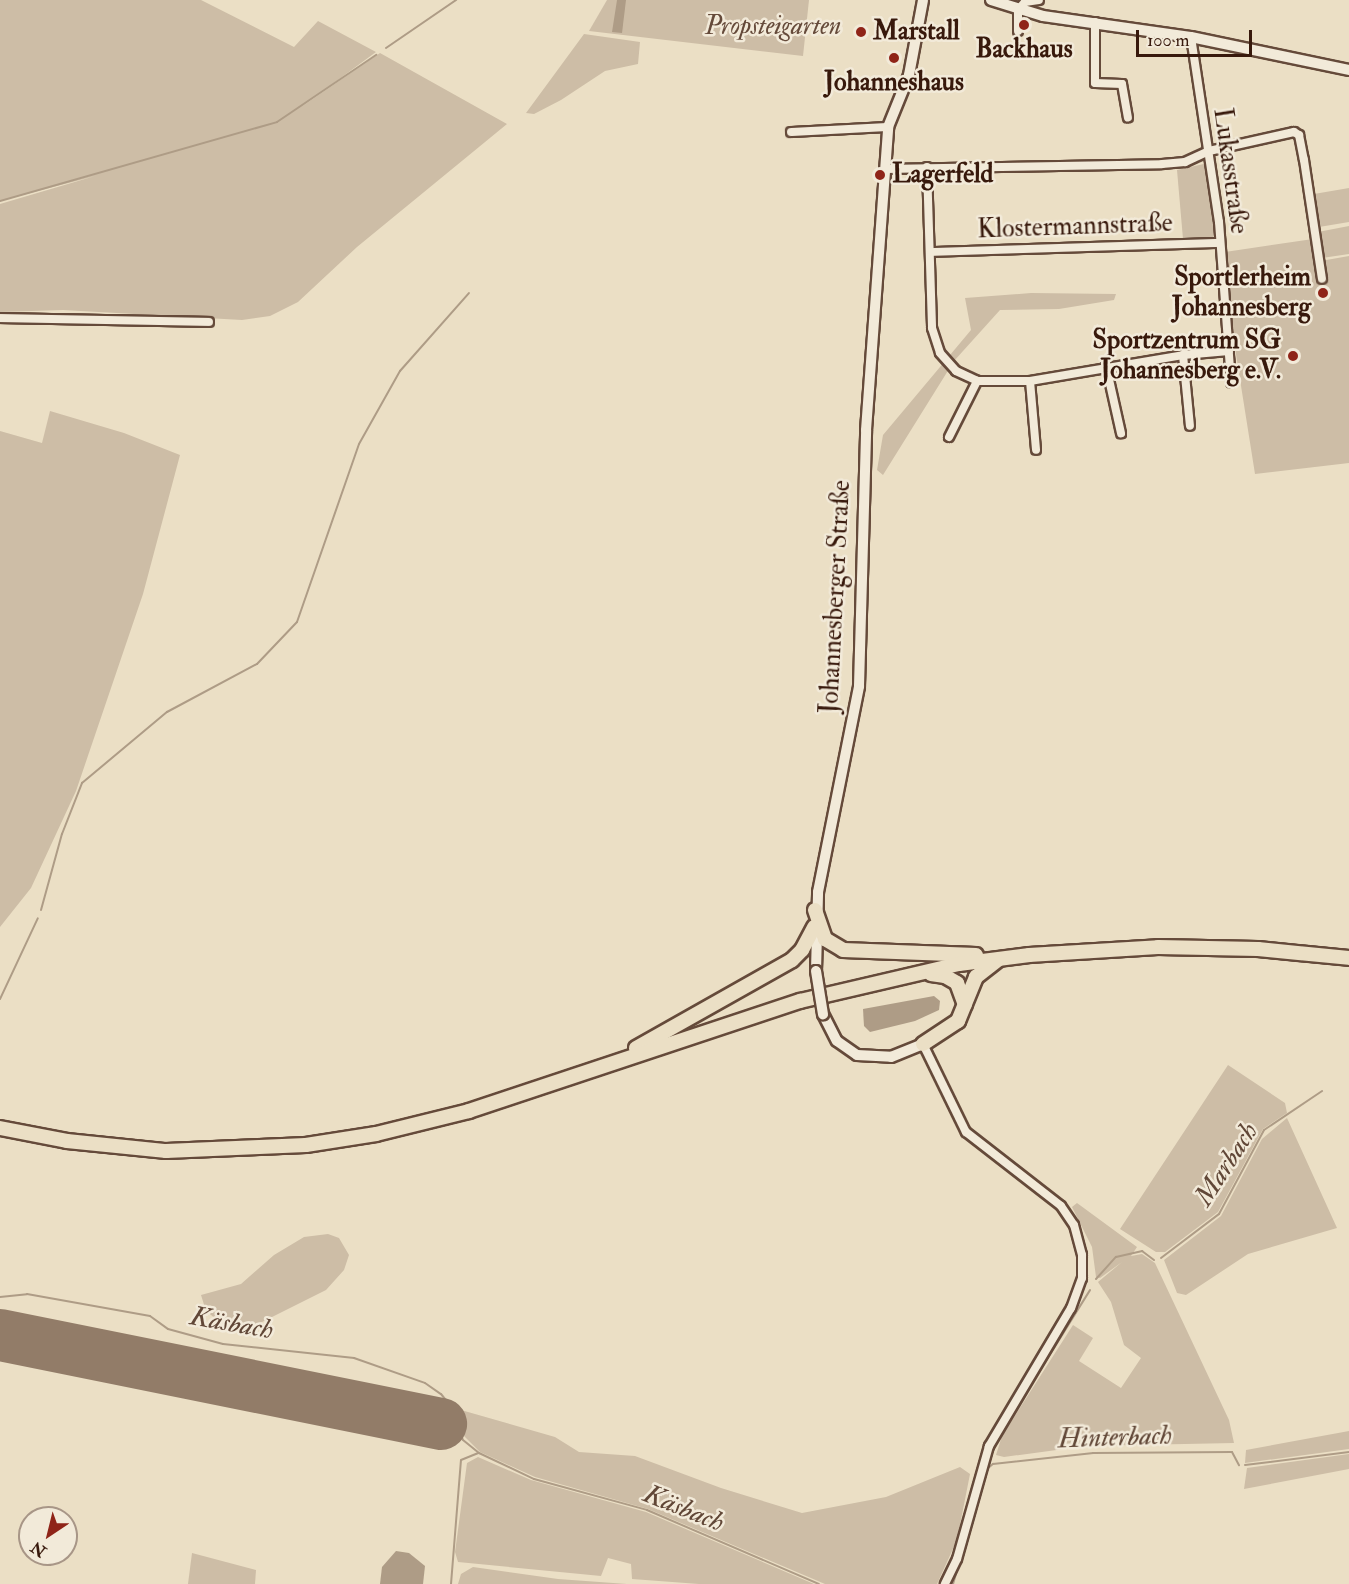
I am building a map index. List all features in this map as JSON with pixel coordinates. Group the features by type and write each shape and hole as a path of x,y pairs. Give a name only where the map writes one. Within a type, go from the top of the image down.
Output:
{"main road":[{"path":"815,910 825,939 843,950 899,955 1029,955"},
{"path":"592,1070 792,960 806,945 814,927"},
{"path":"0,1128 67,1141 157,1151 283,1148 353,1138 431,1121 800,1001 908,974 1000,958 1158,946 1258,949 1349,958"},
{"path":"923,1044 949,1029 964,1010 976,977 1000,958"},
{"path":"908,974 951,979 963,993 964,1010"}],"street":[{"name":"Johannesberger Straße","path":"923,1044 891,1057 857,1055 837,1041 823,1014 816,970 814,927 815,910 859,687 866,430 888,127 909,75 924,0"},
{"path":"991,0 1018,10 1191,37 1349,70"},
{"path":"1018,31 1018,10 1025,2 1039,0"},
{"path":"1095,22 1095,83 1122,84 1128,117"},
{"name":"Lukasstraße","path":"1191,37 1209,151 1220,243 1231,383"},
{"path":"791,132 888,127"},
{"path":"885,169 1185,162 1209,151 1294,132 1299,135 1304,160 1322,279"},
{"path":"927,167 934,341 947,363 977,381 1030,381 1107,366 1228,351"},
{"name":"Klostermannstraße","path":"931,252 1220,243"},
{"path":"0,318 209,322"},
{"path":"1183,355 1190,426"},
{"path":"1107,366 1121,433"},
{"path":"949,437 977,381"},
{"path":"1030,381 1036,450"},
{"path":"923,1044 966,1132 1061,1206 1074,1225 1082,1255 1082,1278 1071,1308 989,1446 960,1551 945,1584"}],"green space":[{"path":"0,0 201,0 294,47 318,21 376,52 301,107 380,53 507,124 357,247 298,302 270,316 242,320 63,310 0,312 0,204 95,176 0,201"},
{"name":"Propsteigarten","path":"607,0 809,0 803,56 589,31"},
{"path":"584,34 640,42 638,64 605,71 561,100 534,114 526,113"},
{"path":"1208,163 1217,232 1213,237 1183,239 1177,170"},
{"path":"1349,188 1349,222 1319,227 1314,194"},
{"path":"1349,226 1349,254 1322,258 1318,232"},
{"name":"Sportzentrum SG Johannesberg e.V.","path":"1313,239 1315,262 1349,256 1349,463 1255,474 1235,348 1225,252"},
{"path":"1031,293 1116,294 1114,300 1059,309 1000,310 954,361 883,475 877,470 883,435 971,330 965,298"},
{"path":"50,411 124,433 180,455 143,594 76,791 31,888 0,927 0,431 42,443"},
{"path":"1228,1065 1285,1103 1287,1113 1263,1129 1218,1212 1165,1252 1156,1252 1120,1229"},
{"path":"1287,1118 1337,1228 1248,1254 1186,1295 1177,1293 1164,1260 1221,1216 1262,1139"},
{"path":"1077,1203 1137,1247 1131,1256 1142,1254 1155,1263 1229,1420 1234,1443 1086,1446 1004,1457 996,1455 1002,1436 1073,1325 1093,1338 1079,1361 1121,1388 1141,1358 1124,1345 1111,1302 1098,1282 1122,1262 1100,1278 1096,1277 1092,1247 1072,1207"},
{"path":"328,1234 339,1238 349,1255 344,1270 326,1290 246,1330 225,1326 206,1311 201,1295 241,1284 274,1255 304,1237"},
{"path":"461,1410 555,1437 579,1452 635,1456 721,1488 802,1513 886,1497 960,1467 970,1474 957,1540 937,1584 825,1584 648,1509 535,1477 480,1452 462,1434 456,1411"},
{"path":"1349,1431 1349,1449 1245,1463 1246,1450"},
{"path":"1349,1454 1349,1469 1244,1489 1247,1468"},
{"path":"478,1457 531,1480 646,1512 814,1584 699,1584 632,1579 631,1564 608,1558 601,1576 458,1562 455,1552 467,1463"},
{"path":"192,1553 256,1570 255,1584 188,1584"},
{"path":"473,1567 558,1579 627,1584 458,1584 461,1574"}],"shaded area":[{"path":"617,0 626,0 622,33 612,32"},
{"path":"934,996 940,1001 939,1010 915,1021 870,1032 864,1026 863,1009"},
{"path":"396,1551 409,1553 425,1566 423,1584 380,1584 382,1567"}],"waterway":[{"path":"386,48 456,0"},
{"path":"0,201 277,122 376,55"},
{"path":"41,910 62,834 82,783 167,712 257,664 297,622 359,444 400,371 469,293"},
{"path":"0,999 38,918"},
{"name":"Marbach","path":"1161,1258 1219,1214 1264,1130 1322,1091"},
{"name":"Marbach","path":"1096,1279 1116,1257 1142,1251 1154,1260"},
{"name":"Marbach","path":"1016,1409 1090,1290"},
{"name":"Käsbach","path":"0,1297 27,1294 150,1316 168,1329 223,1344 354,1358 425,1383 441,1394 450,1405"},
{"name":"Käsbach","path":"454,1411 463,1440 479,1453 534,1479 647,1510 819,1584"},
{"name":"Marbach","path":"991,1455 999,1437"},
{"name":"Hinterbach","path":"987,1469 993,1464 1093,1453 1232,1452 1239,1465"},
{"name":"Hinterbach","path":"1245,1465 1349,1452"},
{"path":"451,1584 461,1460 478,1453"},
{"name":"Marbach","path":"953,1584 984,1480"}],"runway":[{"path":"0,1335 441,1424"}],"place":[{"name":"Backhaus","path":"1024,25"},
{"name":"Marstall","path":"861,32"},
{"name":"Johanneshaus","path":"894,58"},
{"name":"Lagerfeld","path":"880,175"},
{"name":"Sportlerheim Johannesberg","path":"1323,293"},
{"name":"Sportzentrum SG Johannesberg e.V.","path":"1293,356"}]}
